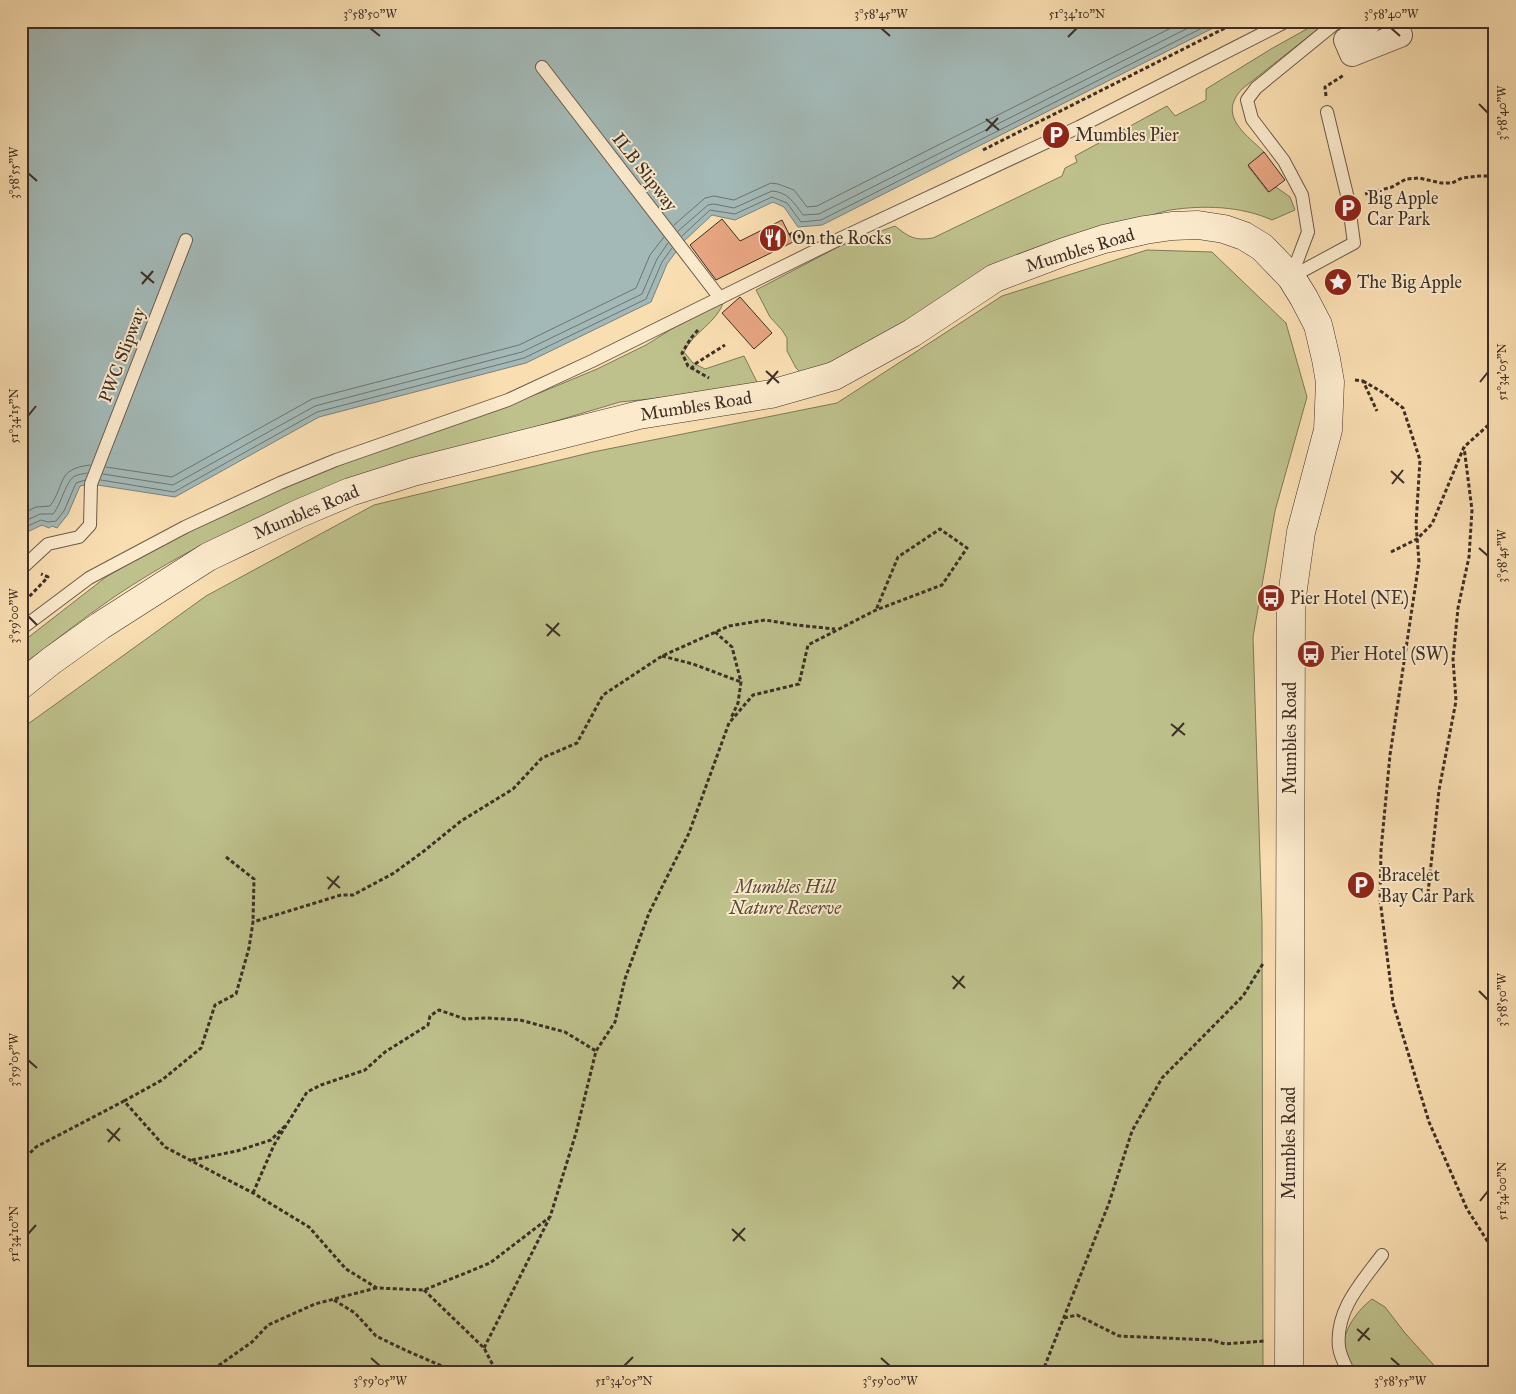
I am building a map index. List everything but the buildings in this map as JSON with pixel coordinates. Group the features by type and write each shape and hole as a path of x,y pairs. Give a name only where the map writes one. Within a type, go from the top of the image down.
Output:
{"main road":[{"name":"Mumbles Road","path":"21,685 100,626 208,557 298,514 350,492 413,472 639,415 771,394 834,376 912,333 995,278 1104,239 1145,230 1198,225 1224,229 1244,236 1262,247 1291,277 1304,298 1318,325 1330,382 1328,430 1301,532 1292,603 1289,1373"}],"street":[{"path":"1370,21 1357,27 1360,34 1346,40 1352,54 1400,35 1394,21"},
{"path":"1374,21 1376,26 1387,21"}],"lane":[{"path":"21,629 89,578 185,527 280,483 336,460 508,400 592,361 808,254 1079,127 1287,21"},
{"path":"1291,277 1308,232 1302,195 1284,161 1252,119 1248,100 1256,88 1338,21"},
{"name":"ILB Slipway","path":"542,67 720,298"},
{"path":"1291,277 1354,243 1348,199 1327,112"},
{"name":"PWC Slipway","path":"21,569 48,544 79,537 90,525 91,484 186,240"},
{"path":"1348,1373 1339,1348 1340,1329 1345,1309 1382,1254"}],"path":[{"path":"980,151 1239,21"},
{"path":"1348,199 1392,187 1406,179 1419,178 1447,183 1470,177 1495,176"},
{"path":"789,235 797,231 808,254"},
{"path":"691,338 682,353 691,369 695,364 725,345"},
{"path":"1330,382 1364,381 1403,408 1420,460 1416,524 1419,562 1390,756 1381,850 1380,899 1393,1003 1429,1122 1467,1209 1495,1253"},
{"path":"1364,381 1377,411"},
{"path":"1391,552 1417,539 1432,524 1464,447 1495,419"},
{"path":"1428,892 1439,790 1456,701 1453,659 1458,608 1469,557 1472,510 1464,447"},
{"path":"730,723 753,695 799,684 808,645 876,610 942,586 967,548 940,529 905,552 898,557 876,610"},
{"path":"21,605 48,577"},
{"path":"253,922 341,895 353,895 394,873 461,821 514,789 542,758 577,743 603,695 662,656 729,626 765,620 836,629"},
{"path":"484,1348 550,1217 576,1133 596,1051 615,1022 625,979 649,913 689,833 738,703 741,682 732,647 715,632"},
{"path":"662,656 693,664 741,682"},
{"path":"21,1162 36,1147 124,1102 162,1080 201,1048 215,1006 236,994 249,948 253,922 254,878 226,857"},
{"path":"1042,1373 1109,1204 1132,1131 1162,1078 1243,996 1269,954"},
{"path":"253,1193 274,1145 307,1092 321,1085 365,1070 385,1052 428,1025 430,1016 439,1010 465,1019 520,1020 565,1032 596,1051"},
{"path":"124,1102 165,1146 253,1193 309,1227 346,1269 377,1288"},
{"path":"191,1160 237,1151 270,1140 290,1122"},
{"path":"21,1183 21,1193"},
{"path":"208,1373 252,1342 268,1325 315,1304 377,1288 424,1290 490,1263 550,1217"},
{"path":"424,1290 484,1348 497,1373"},
{"path":"334,1300 355,1313 376,1336 458,1373"},
{"path":"1064,1318 1077,1315 1119,1336 1211,1340 1225,1344 1289,1339"}],"green space":[{"path":"1321,21 1328,21 1242,89 1235,99 1232,108 1237,124 1264,152 1248,166 1268,192 1276,187 1290,197 1295,210 1272,220 1235,209 1209,207 1183,208 1159,213 944,300 805,377 796,368 787,351 787,338 770,317 756,290 840,246 895,226 912,237 921,239 933,238 1062,176 1065,168 1077,162 1075,156 1167,106 1175,116 1206,100 1206,89"},
{"name":"Mumbles Hill Nature Reserve","path":"1147,250 1212,252 1286,323 1307,397 1275,511 1253,637 1262,922 1263,1373 21,1373 21,729 206,596 374,505 593,452 837,403 1002,296"},
{"path":"724,301 721,309 711,322 693,339 684,352 693,363 705,369 744,356 757,382 718,392 620,402 502,437 259,518 203,544 131,586 102,605 21,666 21,643 106,577 168,541 279,489 437,427 537,394 597,369 646,345"},
{"path":"1372,1299 1385,1307 1405,1333 1441,1373 1352,1373 1344,1349 1346,1333 1357,1314"}],"water":[{"path":"21,21 1227,21 822,225 798,227 784,207 773,202 735,220 712,215 684,241 667,264 651,302 526,363 319,417 175,497 91,484 80,486 68,514 57,528 52,526 49,528 42,525 21,535"}],"place":[{"name":"Mumbles Pier","path":"1056,135"},
{"name":"Big Apple Car Park","path":"1348,208"},
{"name":"On the Rocks","path":"773,238"},
{"name":"The Big Apple","path":"1338,282"},
{"name":"Pier Hotel (NE)","path":"1271,598"},
{"name":"Pier Hotel (SW)","path":"1311,654"},
{"name":"Bracelet Bay Car Park","path":"1361,885"}]}
